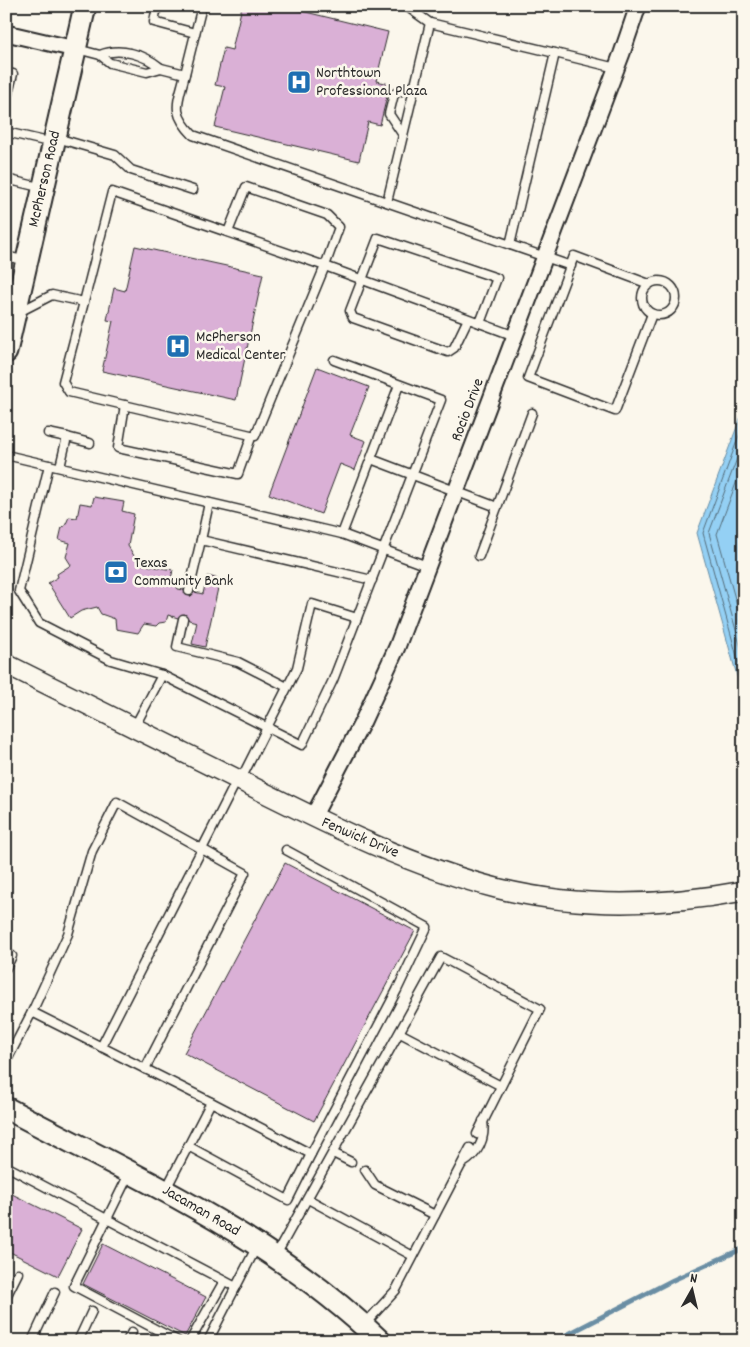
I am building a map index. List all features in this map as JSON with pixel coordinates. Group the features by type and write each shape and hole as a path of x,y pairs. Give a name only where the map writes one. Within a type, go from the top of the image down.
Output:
{"main road":[{"name":"McPherson Road","path":"6,352 85,6"},
{"name":"Jacaman Road","path":"6,1108 194,1204 276,1256 350,1312 380,1341"}],"street":[{"name":"Rocio Drive","path":"312,817 363,721 397,647 545,258 638,6"},
{"path":"6,33 75,49"},
{"name":"Fenwick Drive","path":"6,664 312,817 444,874 502,889 574,900 650,902 701,899 744,891"}],"lane":[{"path":"158,6 154,22 196,32"},
{"path":"202,6 176,110 182,123 193,135 571,266"},
{"path":"406,6 430,23 616,68"},
{"path":"387,202 430,23"},
{"path":"75,49 100,55 110,63 146,72 161,68"},
{"path":"100,55 113,50 149,58 161,68 185,74"},
{"path":"510,245 555,53"},
{"path":"6,73 13,74 6,102"},
{"path":"403,135 389,114 394,94 415,85"},
{"path":"6,132 115,155 131,170 193,190"},
{"path":"6,179 43,188"},
{"path":"228,232 246,187 327,215 338,227 325,266 255,436 69,392 63,382 112,192 325,266 515,336"},
{"path":"468,319 454,348 448,352 440,351 353,318 350,311 378,238 497,278 480,323"},
{"path":"6,256 27,261"},
{"path":"649,284 574,256 528,378 616,411 652,314"},
{"path":"665,282 670,285 676,294 675,305 668,313 663,315 652,314 647,310 642,300 643,294 649,284 665,282"},
{"path":"15,315 52,294 84,302"},
{"path":"49,465 20,591 39,622 112,660 162,675 302,745 333,680 441,400 334,360"},
{"path":"342,534 399,385"},
{"path":"125,405 118,448 238,474 252,435"},
{"path":"479,556 532,413"},
{"path":"48,433 90,443"},
{"path":"60,467 67,437"},
{"path":"6,455 342,534 428,566"},
{"path":"371,459 497,507"},
{"path":"189,591 210,503"},
{"path":"201,540 372,580"},
{"path":"101,1047 297,668 312,604 357,618"},
{"path":"183,619 177,647 238,662 287,688"},
{"path":"134,728 162,675"},
{"path":"6,1062 32,1012 68,934 92,851 117,802 245,873 145,1069"},
{"path":"188,1146 288,1200 397,990 426,927 286,850"},
{"path":"6,953 12,956 6,968"},
{"path":"276,1256 441,957 540,1009 476,1134"},
{"path":"32,1012 311,1154"},
{"path":"400,1033 501,1086"},
{"path":"165,1190 211,1102"},
{"path":"461,1164 474,1156 485,1134 483,1121"},
{"path":"364,1325 396,1290 470,1148"},
{"path":"334,1153 352,1162"},
{"path":"6,1166 107,1217 236,1287"},
{"path":"365,1170 375,1186 434,1215"},
{"path":"130,1172 74,1286 178,1341"},
{"path":"308,1199 413,1256"},
{"path":"208,1341 258,1244"},
{"path":"6,1297 18,1273"},
{"path":"190,1341 224,1280"},
{"path":"32,1341 55,1292"},
{"path":"78,1341 92,1311"},
{"path":"127,1341 132,1332"}],"water":[{"path":"744,408 744,701 697,533"}],"building":[{"name":"Northtown Professional Plaza","path":"242,6 281,6 388,32 376,81 390,84 380,125 368,122 359,161 215,127 225,87 215,85 224,48 232,50"},
{"name":"McPherson Medical Center","path":"135,246 263,274 236,400 102,371 113,321 107,320 114,288 125,291"},
{"path":"317,367 369,387 350,435 366,441 355,470 340,464 321,514 269,494"},
{"name":"Texas Community Bank","path":"94,497 124,502 122,511 134,514 128,546 139,564 173,570 171,579 178,589 184,590 186,595 191,596 194,592 203,594 207,576 220,579 205,647 192,644 197,622 189,620 185,614 178,618 168,615 166,622 159,623 156,626 144,624 138,633 116,629 115,619 101,614 97,607 81,611 70,618 48,583 58,577 57,574 71,565 66,557 70,543 59,540 62,527 65,526 69,517 77,518 80,503 92,505"},
{"path":"285,863 415,931 314,1121 184,1053"},
{"path":"6,1191 82,1229 58,1276 6,1250"},
{"path":"103,1244 206,1297 185,1336 83,1284"}],"waterway":[{"path":"555,1341 673,1280 744,1248"}],"place":[{"name":"Northtown Professional Plaza","path":"299,82"},
{"name":"McPherson Medical Center","path":"178,346"},
{"name":"Texas Community Bank","path":"116,572"}]}
